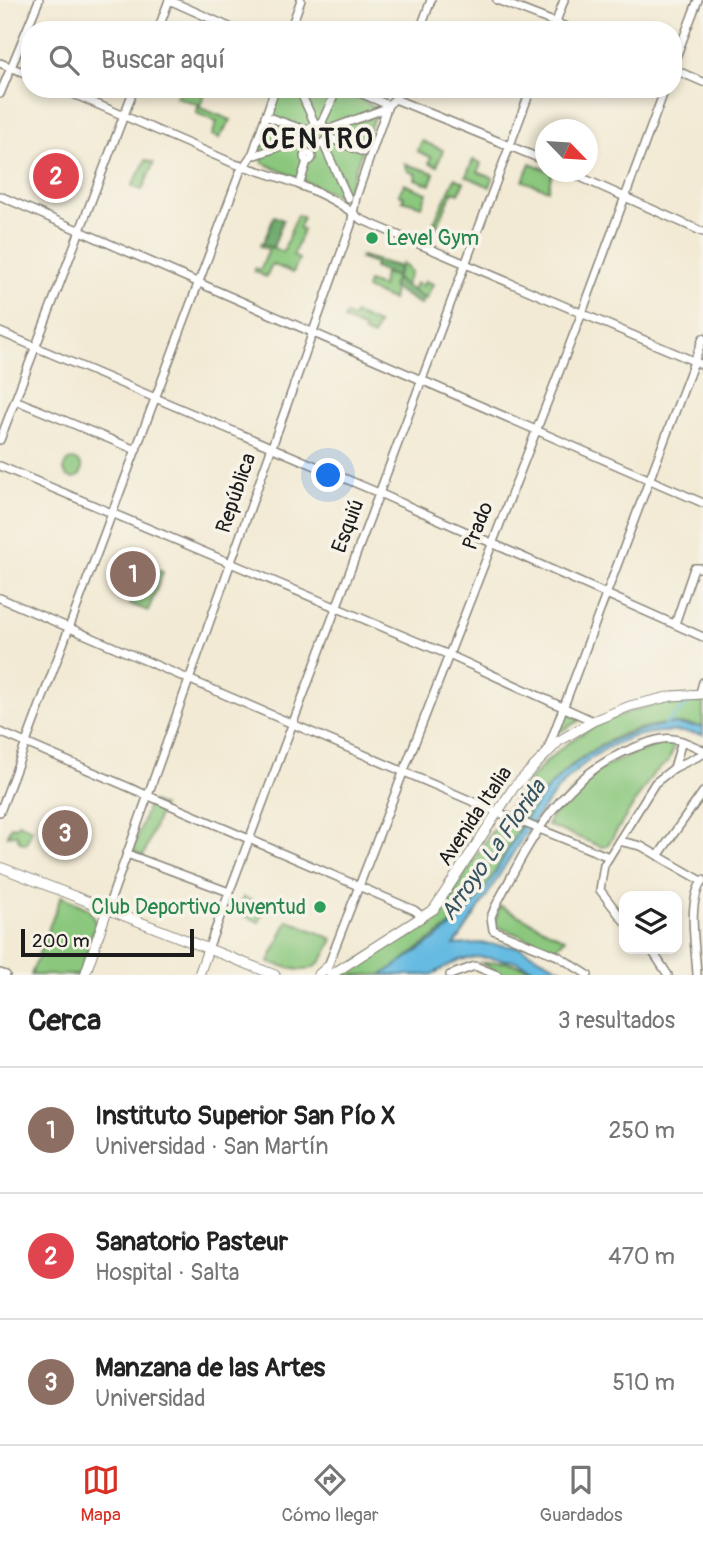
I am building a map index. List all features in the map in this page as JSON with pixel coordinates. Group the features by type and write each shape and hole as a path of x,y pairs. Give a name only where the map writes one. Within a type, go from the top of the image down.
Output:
{"main road":[{"name":"Avenida Italia","path":"325,973 341,970 423,917 439,903 514,787 547,751 593,720 651,701 701,694"},
{"path":"0,867 275,975"},
{"path":"91,904 100,932"},
{"path":"85,975 107,911"},
{"path":"100,932 113,920 123,917"},
{"name":"Esquiú","path":"199,975 208,949"}],"street":[{"path":"30,21 39,0"},
{"path":"161,21 169,0 216,21"},
{"path":"293,21 301,0"},
{"path":"423,21 431,0"},
{"path":"497,0 544,21"},
{"path":"557,21 564,0"},
{"path":"682,43 698,0"},
{"path":"0,94 21,43"},
{"path":"0,63 21,71"},
{"path":"682,72 703,82"},
{"path":"83,98 244,166 259,169 353,212 360,219 703,365"},
{"path":"0,440 131,98"},
{"path":"0,812 198,284 244,166 254,154 272,98"},
{"path":"254,154 257,163 341,200 349,201 352,197 318,134 303,98"},
{"path":"301,180 333,98"},
{"path":"372,98 386,107"},
{"name":"Esquiú","path":"208,949 528,98"},
{"name":"Prado","path":"325,973 582,313 661,98"},
{"path":"254,154 318,134 386,107 396,99 535,157"},
{"name":"República","path":"107,911 313,333 353,212 352,197 386,107"},
{"path":"265,116 363,152"},
{"path":"591,182 703,232"},
{"path":"0,196 703,503"},
{"path":"0,332 379,493 703,637"},
{"path":"547,751 703,338"},
{"path":"15,400 136,450"},
{"path":"0,466 449,655 593,720"},
{"path":"674,624 694,568 703,568"},
{"path":"0,598 609,857"},
{"path":"701,694 703,682"},
{"path":"0,732 360,887 423,917"},
{"path":"535,827 544,825 575,783 604,761 666,738 682,741 703,752"},
{"path":"674,768 682,741"},
{"path":"619,915 600,890 601,871 655,782 703,752"},
{"path":"658,856 703,792"},
{"path":"535,827 495,907 490,924 501,934 558,956 588,975"},
{"path":"619,841 641,846 702,881 696,889 695,904 697,975"},
{"path":"127,854 229,892"},
{"path":"654,954 668,975"},
{"path":"450,975 475,966 497,975"},
{"path":"0,973 6,975"}],"green space":[{"path":"179,98 203,98 200,105"},
{"path":"279,98 351,98 367,102 377,109 346,195 340,197 263,163 260,151"},
{"path":"198,107 231,120 219,138 212,135 217,122 196,113"},
{"path":"422,141 443,150 437,166 429,163 431,157 417,151"},
{"path":"146,160 154,163 142,190 132,186"},
{"path":"473,160 481,163 478,172 493,178 490,187 466,176"},
{"path":"530,163 535,165 535,182 550,182 548,190 523,181"},
{"path":"405,164 434,173 430,185 415,179 416,174 408,171"},
{"path":"455,178 464,182 459,193 453,191 436,228 432,226"},
{"path":"404,184 427,193 422,206 402,200 404,196 399,194"},
{"path":"297,215 303,217 299,228 303,230 293,256 299,259 293,273 272,264 266,277 254,271 255,268 260,270 269,250 260,246 261,243 283,252"},
{"path":"274,216 283,220 273,248 263,244"},
{"path":"361,256 400,267 396,277 374,268 375,264 360,258"},
{"path":"402,263 411,272 405,285 396,279 392,300 366,289 368,282 382,287 384,273 396,277"},
{"path":"395,279 424,298 421,305 392,287"},
{"path":"425,281 433,284 426,299 413,290 416,283 423,286"},
{"path":"355,314 378,324 373,337 364,333 365,329 344,320 346,315 353,318"},
{"path":"73,460 79,463 82,469 79,475 73,478 67,475 64,469 67,463"},
{"path":"144,565 163,572 148,611 130,604"},
{"path":"671,701 703,701 703,727 676,724 650,726 625,733 579,760 559,777 525,818 486,887 458,919 385,973 343,975 364,957 426,923 442,908 515,799 554,755 576,737 603,722 634,710"},
{"path":"566,712 580,720 560,732 558,729"},
{"path":"671,742 674,748 668,762 653,774 607,846 602,847 547,825 570,793 600,770 633,754"},
{"path":"152,802 162,806 143,857 133,850 148,805"},
{"path":"18,823 32,829 26,844 20,842 16,834 7,836 11,826 16,827"},
{"path":"61,896 89,909 96,924 79,975 31,975"},
{"path":"243,897 266,907 259,922 237,913"},
{"path":"500,906 565,939 555,949 498,927 495,921"},
{"path":"288,920 333,939 316,966 303,970 269,962"},
{"path":"506,962 533,969 544,975 504,975 481,963"}],"water":[{"path":"671,724 703,727 703,735 656,732 615,744 581,766 552,797 525,834 454,945 480,943 519,947 573,975 547,975 516,961 479,957 459,960 431,975 382,975 438,937 468,911 484,890 538,801 569,768 606,744 648,728"}],"waterway":[{"path":"664,726 693,698"}],"place":[{"name":"Sanatorio Pasteur","path":"56,176"},
{"name":"Level Gym","path":"372,238"},
{"name":"Instituto Superior San Pío X","path":"133,574"},
{"name":"Manzana de las Artes","path":"65,833"},
{"name":"Club Deportivo Juventud","path":"320,907"}],"district":[{"name":"CENTRO","path":"318,139"}],"water label":[{"name":"Arroyo La Florida","path":"493,850"}]}
